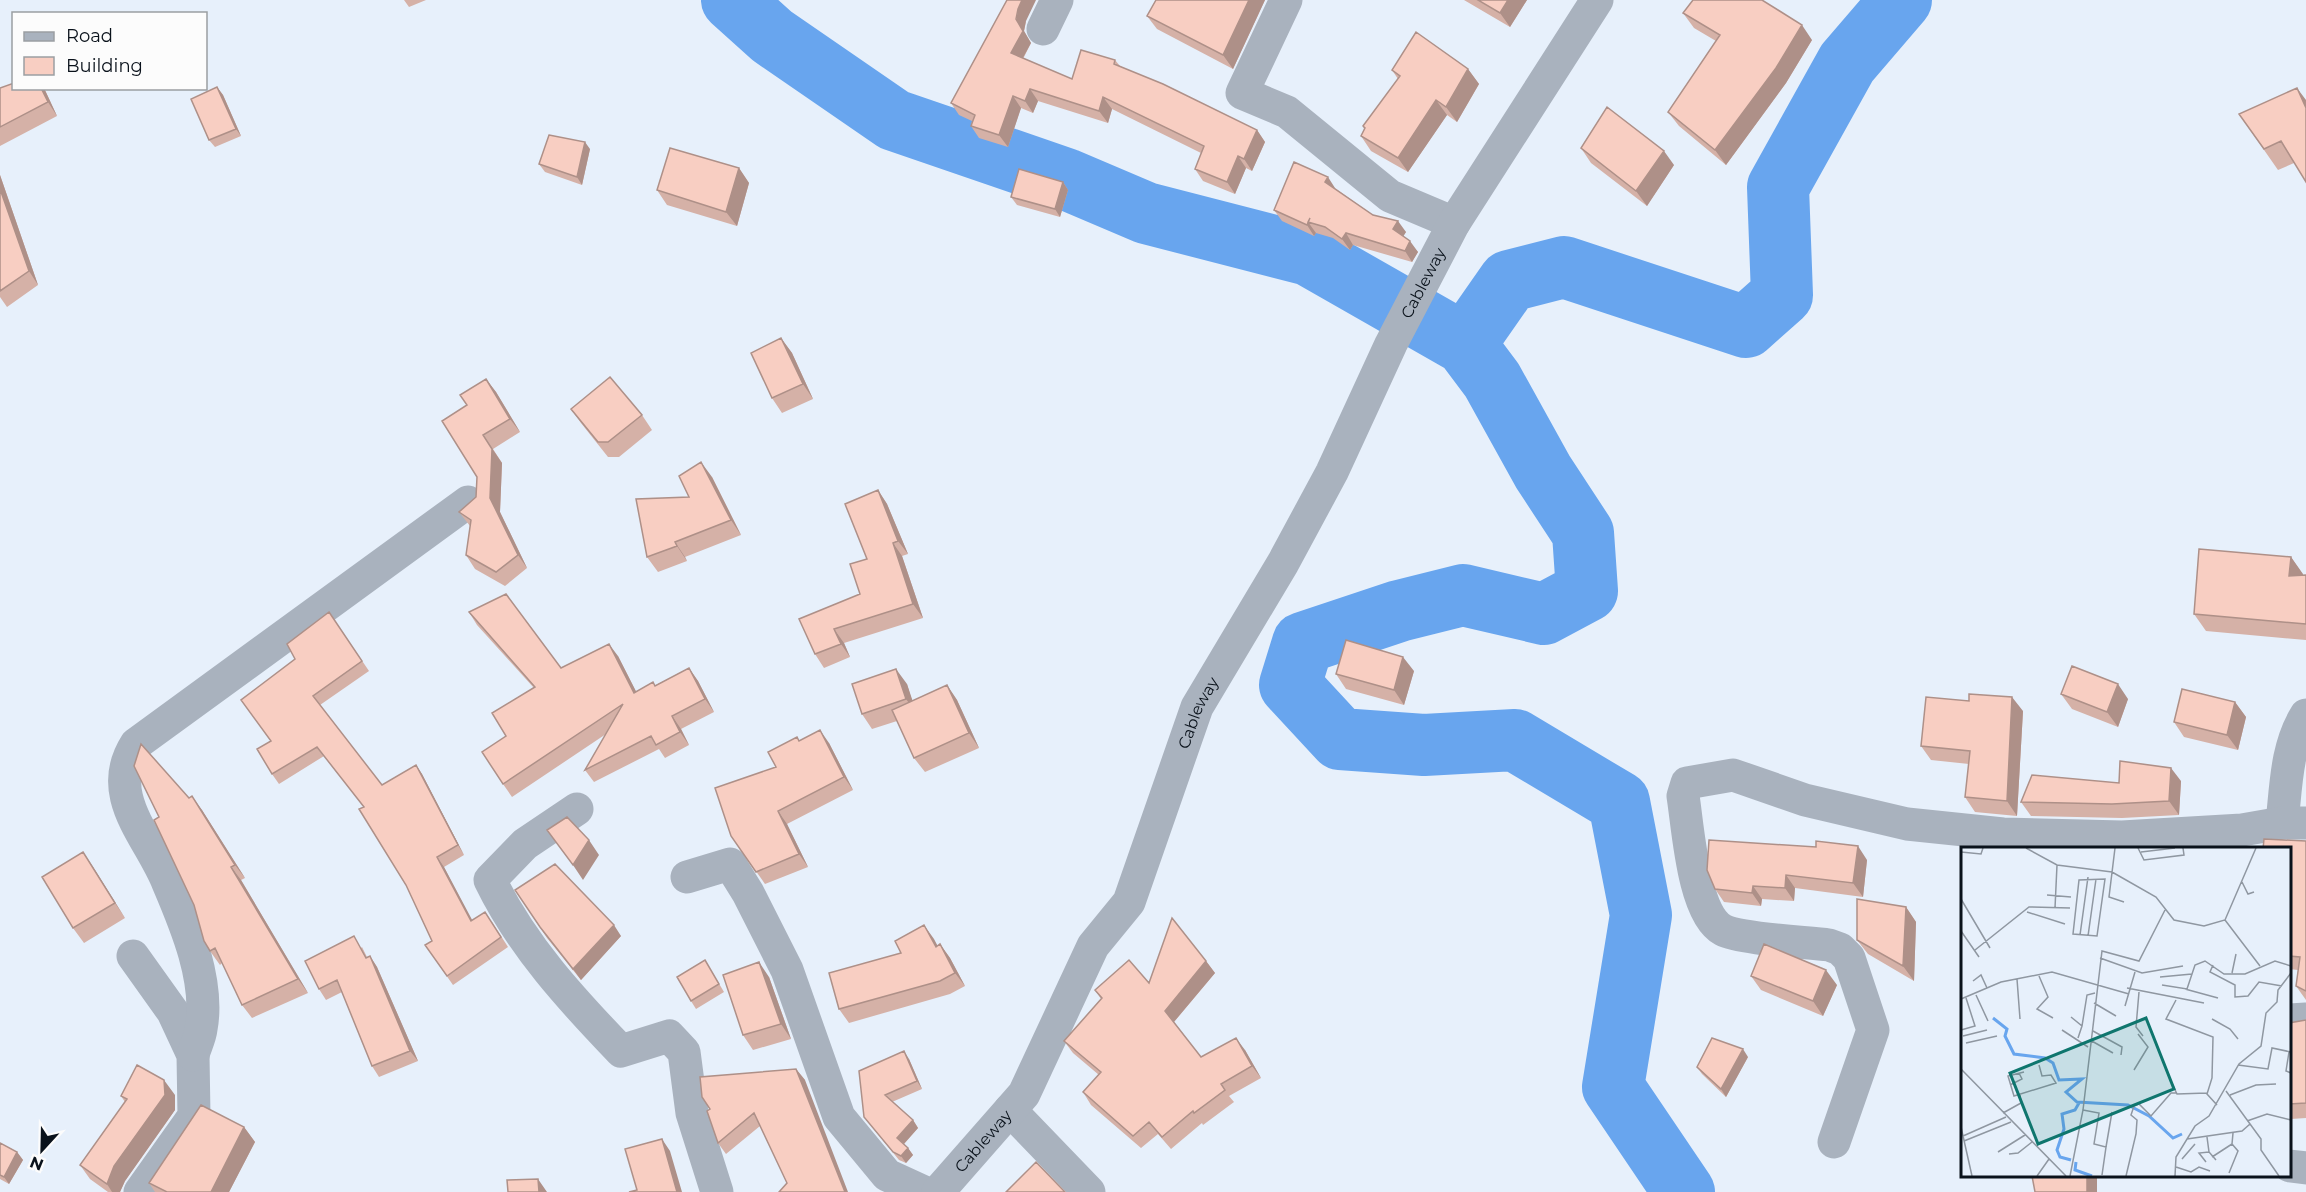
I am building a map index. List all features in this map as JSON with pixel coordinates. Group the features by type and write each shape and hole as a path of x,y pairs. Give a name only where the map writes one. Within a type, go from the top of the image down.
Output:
{"street":[{"path":"1043,29 1057,0"},
{"path":"1286,0 1242,93 1287,112 1390,195 1454,223"},
{"name":"Cableway","path":"938,1192 1024,1094 1093,946 1130,902 1197,707 1283,563 1332,472 1391,344 1454,223 1597,0"},
{"path":"140,1192 194,1116 193,1055 201,1029 203,1000 194,957 168,881 130,815 125,790 131,752 136,744 468,502"},
{"path":"1834,1142 1874,1030 1849,958 1840,949 1829,945 1726,932 1716,926 1707,912 1698,885 1683,796 1687,783 1733,775 1805,800 1907,824 2003,834 2122,837 2242,830 2294,823 2289,760 2297,729 2306,714"},
{"path":"577,809 525,844 490,880 506,913 566,994 621,1051 669,1036 684,1052 692,1113 717,1192"},
{"path":"687,878 729,864 748,894 787,970 839,1117 887,1175 924,1192"},
{"path":"133,956 172,1012 193,1055"},
{"path":"2291,1020 2306,1019"},
{"path":"1010,1110 1089,1192"},
{"path":"2291,1166 2306,1168"}],"building":[{"path":"1007,0 1022,0 1016,19 1023,31 1011,53 1072,79 1081,50 1115,60 1114,64 1163,84 1257,130 1244,159 1238,156 1227,182 1195,169 1204,146 1103,97 1099,111 1030,89 1025,101 1013,96 999,135 971,126 975,115 951,103"},
{"path":"1156,0 1249,0 1223,55 1147,16"},
{"path":"1478,0 1508,0 1500,13"},
{"path":"1693,0 1762,0 1802,25 1776,68 1715,150 1668,112 1720,35 1683,13"},
{"path":"1416,32 1468,69 1446,107 1436,100 1398,158 1361,136 1365,128 1363,126 1400,76 1392,70"},
{"path":"12,84 12,90 42,90 48,102 0,127 0,88"},
{"path":"217,87 236,129 209,140 191,99"},
{"path":"2297,88 2306,108 2306,182 2281,141 2264,149 2239,114"},
{"path":"1607,107 1664,151 1636,191 1581,148"},
{"path":"549,135 585,142 577,177 539,164"},
{"path":"670,148 739,168 726,212 657,190"},
{"path":"1294,162 1328,177 1325,182 1373,215 1398,221 1393,229 1410,241 1405,251 1346,233 1342,239 1325,227 1308,222 1307,225 1274,210"},
{"path":"1019,169 1063,182 1055,209 1011,197"},
{"path":"0,189 29,271 0,291"},
{"path":"781,338 803,384 772,398 751,353"},
{"path":"610,377 642,415 608,442 598,442 571,409"},
{"path":"486,379 510,419 483,435 492,449 490,498 518,555 496,572 466,555 471,520 459,512 476,497 477,477 442,421 467,405 460,395"},
{"path":"701,462 731,520 675,542 677,546 647,557 636,499 689,497 679,476"},
{"path":"878,490 898,541 893,543 913,604 834,629 841,644 815,654 799,619 860,594 850,564 867,559 845,504"},
{"path":"2199,549 2291,557 2289,576 2306,575 2306,624 2194,614"},
{"path":"506,594 561,668 609,644 634,693 653,682 655,686 689,668 705,699 672,716 680,732 656,745 651,736 585,770 623,704 503,784 482,752 506,736 492,713 535,687 469,612"},
{"path":"329,612 362,661 313,696 382,785 416,765 458,845 437,857 471,921 485,912 501,937 447,976 425,945 432,941 406,885 359,809 364,807 317,747 272,774 257,749 271,741 241,700 295,659 287,644"},
{"path":"1346,640 1403,657 1394,690 1336,674"},
{"path":"2072,666 2118,684 2107,712 2061,694"},
{"path":"896,669 906,699 862,714 852,684"},
{"path":"947,685 969,733 914,758 892,710"},
{"path":"2182,689 2235,702 2227,735 2174,722"},
{"path":"1969,694 2012,697 2007,801 1965,797 1970,751 1921,746 1926,697 1969,701"},
{"path":"820,730 844,777 778,811 799,854 756,872 731,836 715,788 776,767 768,752 797,737 799,741"},
{"path":"141,744 189,798 192,796 235,865 231,867 298,979 242,1005 215,948 210,951 204,941 194,905 154,820 159,817 134,766"},
{"path":"2120,761 2171,768 2169,801 2112,804 2021,802 2032,775 2119,783"},
{"path":"567,817 589,840 573,865 547,830"},
{"path":"2264,839 2306,841 2306,991 2296,986 2300,957 2291,956 2291,847 2263,847"},
{"path":"1709,840 1816,847 1816,841 1858,846 1853,883 1786,875 1785,888 1753,886 1752,893 1715,889 1707,870"},
{"path":"83,852 115,903 73,928 42,877"},
{"path":"555,864 614,925 573,969 515,890"},
{"path":"1857,899 1906,907 1903,966 1857,940"},
{"path":"1172,918 1206,961 1165,1011 1201,1057 1236,1038 1252,1066 1221,1084 1225,1090 1194,1113 1193,1111 1162,1137 1149,1122 1133,1136 1083,1092 1101,1072 1064,1041 1102,998 1095,990 1129,960 1149,983"},
{"path":"924,925 936,947 940,944 955,973 940,981 839,1009 829,973 901,953 895,941"},
{"path":"354,936 366,958 370,956 410,1051 372,1066 337,980 319,989 305,961"},
{"path":"1764,944 1826,970 1813,1001 1751,976"},
{"path":"705,960 719,984 691,1001 677,977"},
{"path":"759,962 781,1024 743,1035 723,975"},
{"path":"2306,1020 2306,1103 2291,1104 2291,1023"},
{"path":"1712,1038 1743,1049 1721,1089 1697,1067"},
{"path":"904,1051 917,1081 885,1095 913,1120 897,1138 908,1148 901,1156 893,1152 864,1117 859,1071"},
{"path":"137,1065 164,1080 165,1095 114,1166 107,1184 80,1165 127,1099 121,1096"},
{"path":"796,1069 845,1192 779,1192 787,1183 754,1113 718,1143 707,1111 710,1109 702,1097 700,1077"},
{"path":"201,1105 244,1127 211,1192 167,1192 149,1183"},
{"path":"662,1139 677,1192 629,1192 637,1190 625,1149"},
{"path":"0,1143 17,1152 4,1177 0,1175"},
{"path":"1036,1162 1065,1192 1006,1192"},
{"path":"2032,1177 2087,1177 2087,1192 2035,1192"},
{"path":"538,1179 539,1192 508,1192 507,1180"}],"waterway":[{"path":"732,0 772,36 894,120 1066,179 1146,213 1309,255 1465,344 1492,380 1543,472 1583,533 1587,591 1544,614 1463,595 1399,611 1303,643 1290,685 1340,739 1424,745 1515,740 1619,802 1641,915 1613,1087 1684,1192"},
{"path":"1465,344 1509,281 1564,267 1746,327 1782,295 1778,187 1847,63 1901,0"}]}
